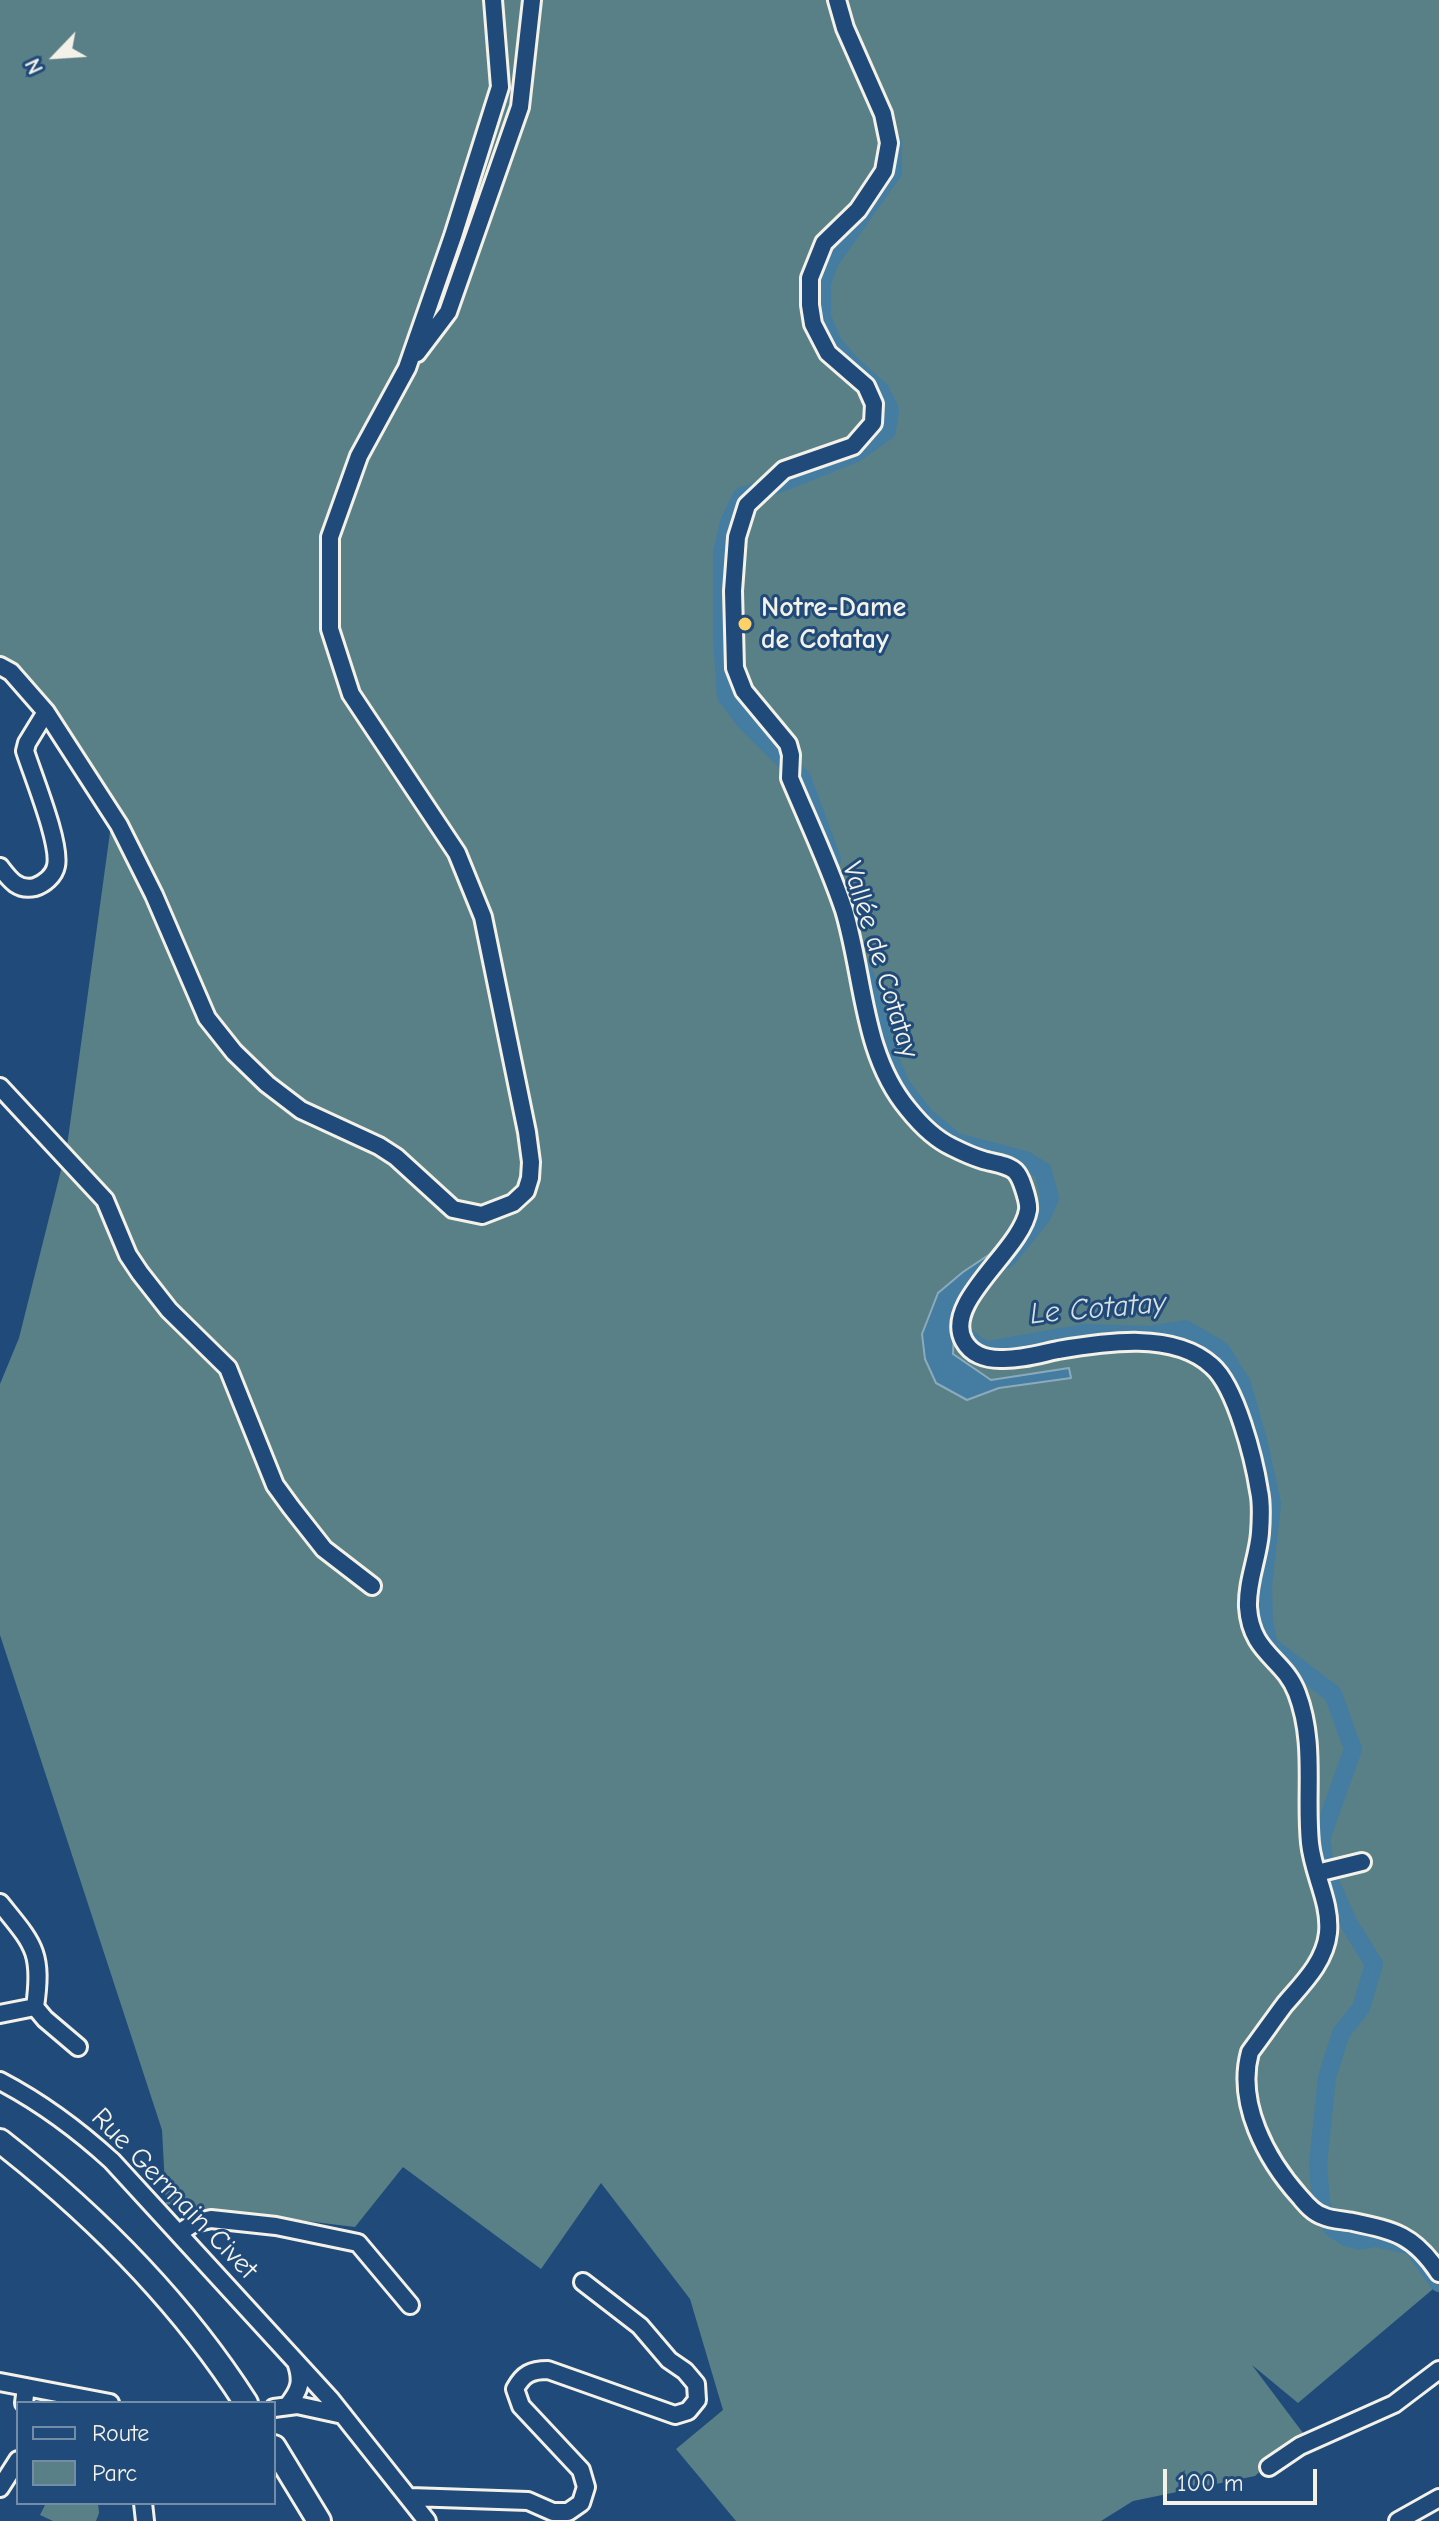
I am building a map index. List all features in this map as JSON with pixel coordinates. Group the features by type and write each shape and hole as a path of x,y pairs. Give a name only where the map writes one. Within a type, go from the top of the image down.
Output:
{"highway":[{"path":"0,2141 45,2176 136,2261 206,2344 245,2401"},
{"path":"0,2159 60,2206 149,2295 199,2356 230,2401"},
{"path":"276,2450 319,2521"},
{"path":"276,2475 303,2521"}],"street":[{"path":"407,368 500,87 493,0"},
{"path":"0,666 11,672 46,712 119,825 154,895 207,1018 234,1052 267,1084 301,1110 396,1157 453,1209 482,1215 513,1203 523,1195 530,1178 531,1162 483,917 457,853 351,694 330,629 330,537 359,456 407,368 448,312 520,107 532,0"},
{"name":"Vallée de Cotatay","path":"837,0 845,28 883,114 889,143 888,158 884,171 858,210 824,243 810,278 810,305 813,324 828,353 866,386 874,404 873,423 853,446 784,470 747,505 737,537 733,591 735,668 744,691 788,744 790,778 843,908 873,1040 892,1086 905,1106 935,1136 949,1146 1013,1170 1021,1180 1028,1210 1014,1238 964,1308 961,1335 967,1346 983,1357 1003,1360 1085,1345 1166,1345 1201,1358 1216,1369 1229,1390 1240,1418 1260,1495 1260,1539 1249,1580 1248,1610 1261,1649 1285,1672 1296,1690 1302,1712 1311,1769 1310,1844 1323,1871 1329,1932 1317,1966 1250,2052 1246,2067 1253,2114 1272,2162 1310,2208 1329,2218 1368,2225 1409,2238 1422,2249 1439,2273"},
{"path":"0,867 12,883 25,889 40,885 51,877 56,866 56,846 25,751 46,712"},
{"path":"0,1087 105,1200 128,1255 140,1273 169,1310 228,1368 275,1485 291,1507 324,1549 372,1586"},
{"path":"1323,1871 1362,1862"},
{"path":"0,1903 27,1935 37,1958 35,2007 78,2047"},
{"path":"0,2014 35,2007"},
{"name":"Rue Germain Civet","path":"0,2081 55,2113 112,2161 296,2361 427,2521"},
{"path":"179,2233 194,2223 211,2219 276,2226 358,2243 410,2305"},
{"path":"410,2497 528,2501 553,2512 568,2512 581,2503 586,2487 581,2470 521,2406 515,2389 521,2377 533,2370 548,2370 675,2415 688,2411 697,2400 696,2384 685,2371 669,2360 640,2326 583,2282"},
{"path":"280,2407 298,2391 301,2382 296,2361"},
{"path":"1269,2467 1300,2446 1394,2404 1439,2370"},
{"path":"0,2382 25,2395 89,2401"},
{"path":"280,2407 308,2407 343,2415"},
{"path":"0,2488 16,2463"},
{"path":"1398,2521 1439,2498"}],"green space":[{"path":"0,0 1439,0 1439,2284 1298,2403 1252,2365 1303,2433 1255,2476 1133,2501 1101,2521 736,2521 676,2449 723,2410 690,2299 601,2183 541,2269 403,2167 355,2227 166,2204 162,2130 0,1635 0,1384 19,1338 67,1146 111,825 46,726 0,675"},
{"path":"45,2505 98,2505 96,2521 53,2521 40,2515"}],"water":[{"path":"1005,1240 955,1307 953,1354 991,1380 1069,1368 1071,1378 999,1388 967,1400 936,1383 925,1359 922,1334 938,1293 990,1254"}],"waterway":[{"name":"Le Cotatay","path":"832,859 802,778 745,721 726,696 722,639 722,553 729,522 742,496 854,454 887,431 890,410 881,391 833,343 822,317 822,283 830,261 893,172 893,142"},
{"name":"Le Cotatay","path":"863,968 885,1047 901,1085 925,1116 956,1142 1025,1160 1043,1171 1050,1198 1042,1216 1007,1259"},
{"name":"Le Cotatay","path":"970,1339 987,1350 1084,1333 1150,1335 1185,1329 1221,1350 1242,1384 1272,1504 1263,1585 1264,1622 1269,1645 1333,1694 1353,1749 1321,1839 1327,1874 1348,1922 1374,1964 1361,2008 1341,2033 1327,2077 1318,2164 1321,2203 1332,2228 1346,2237 1360,2241 1376,2238 1412,2246 1439,2283"}],"place":[{"name":"Notre-Dame de Cotatay","path":"745,624"}]}
